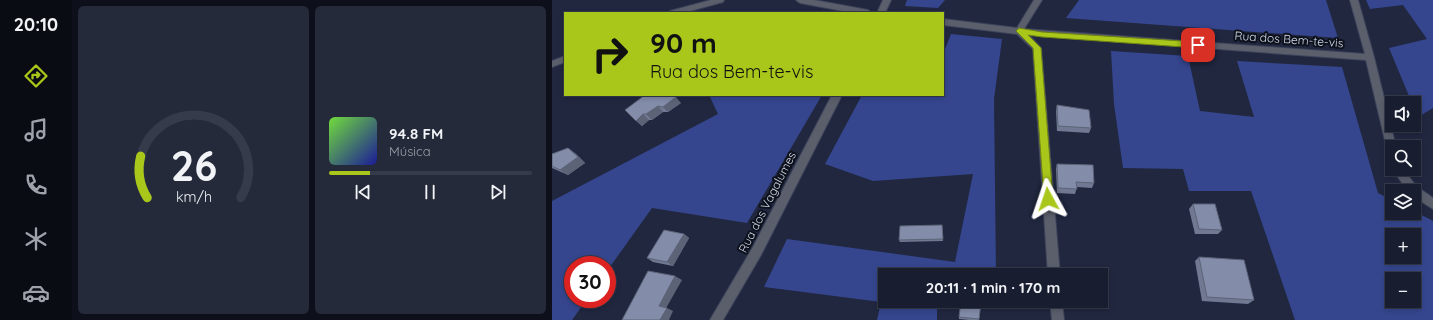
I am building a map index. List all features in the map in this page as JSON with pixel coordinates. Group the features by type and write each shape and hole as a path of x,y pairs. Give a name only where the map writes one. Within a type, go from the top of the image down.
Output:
{"street":[{"path":"677,12 720,0"},
{"path":"800,0 863,12"},
{"path":"881,12 887,0"},
{"path":"1038,0 1019,31 1037,48 1053,268"},
{"path":"1354,0 1370,57 1390,140"},
{"name":"Rua dos Bem-te-vis","path":"944,22 1042,34 1370,57"},
{"path":"552,64 564,59"},
{"name":"Rua dos Vagalumes","path":"716,320 757,251 836,96"},
{"path":"1402,176 1408,186 1425,200 1433,204"},
{"path":"1057,308 1058,320"}],"shaded area":[{"path":"907,0 945,0 938,8 905,6"},
{"path":"1079,0 1326,0 1338,38 1066,18"},
{"path":"1366,0 1433,0 1433,108 1421,115 1421,96 1409,96 1389,48 1427,39 1403,5 1370,9"},
{"path":"951,34 1002,39 994,99 996,268 878,268 878,302 764,287 787,239 955,262 973,174 873,181 825,164 861,96 944,96 944,52"},
{"path":"1111,51 1188,56 1200,111 1254,117 1237,61 1342,67 1378,193 1385,196 1385,220 1421,220 1421,215 1433,221 1433,320 1295,320 1251,191 1189,191 1183,169 1123,168 1114,104"},
{"path":"709,96 821,96 747,223 652,208 616,258 616,256 564,256 564,308 581,308 572,320 552,320 552,201 718,114"},
{"path":"880,308 937,308 937,320 877,320"}],"building":[{"path":"644,96 676,97 663,107 658,106 646,114 643,114 636,121 625,110"},
{"path":"1057,105 1089,110 1091,128 1058,126"},
{"path":"568,148 578,157 560,170 552,166 552,154"},
{"path":"1057,164 1093,165 1094,183 1076,182 1077,189 1058,188"},
{"path":"1193,204 1215,204 1222,230 1199,229"},
{"path":"942,225 943,239 899,240 900,226"},
{"path":"664,230 684,234 667,262 647,258"},
{"path":"1199,257 1244,260 1254,300 1207,297"},
{"path":"648,271 675,276 659,306 667,308 660,320 622,320"},
{"path":"960,308 980,308 979,319 959,317"}],"route":[{"path":"1048,199 1037,48 1019,31 1198,45"}]}
